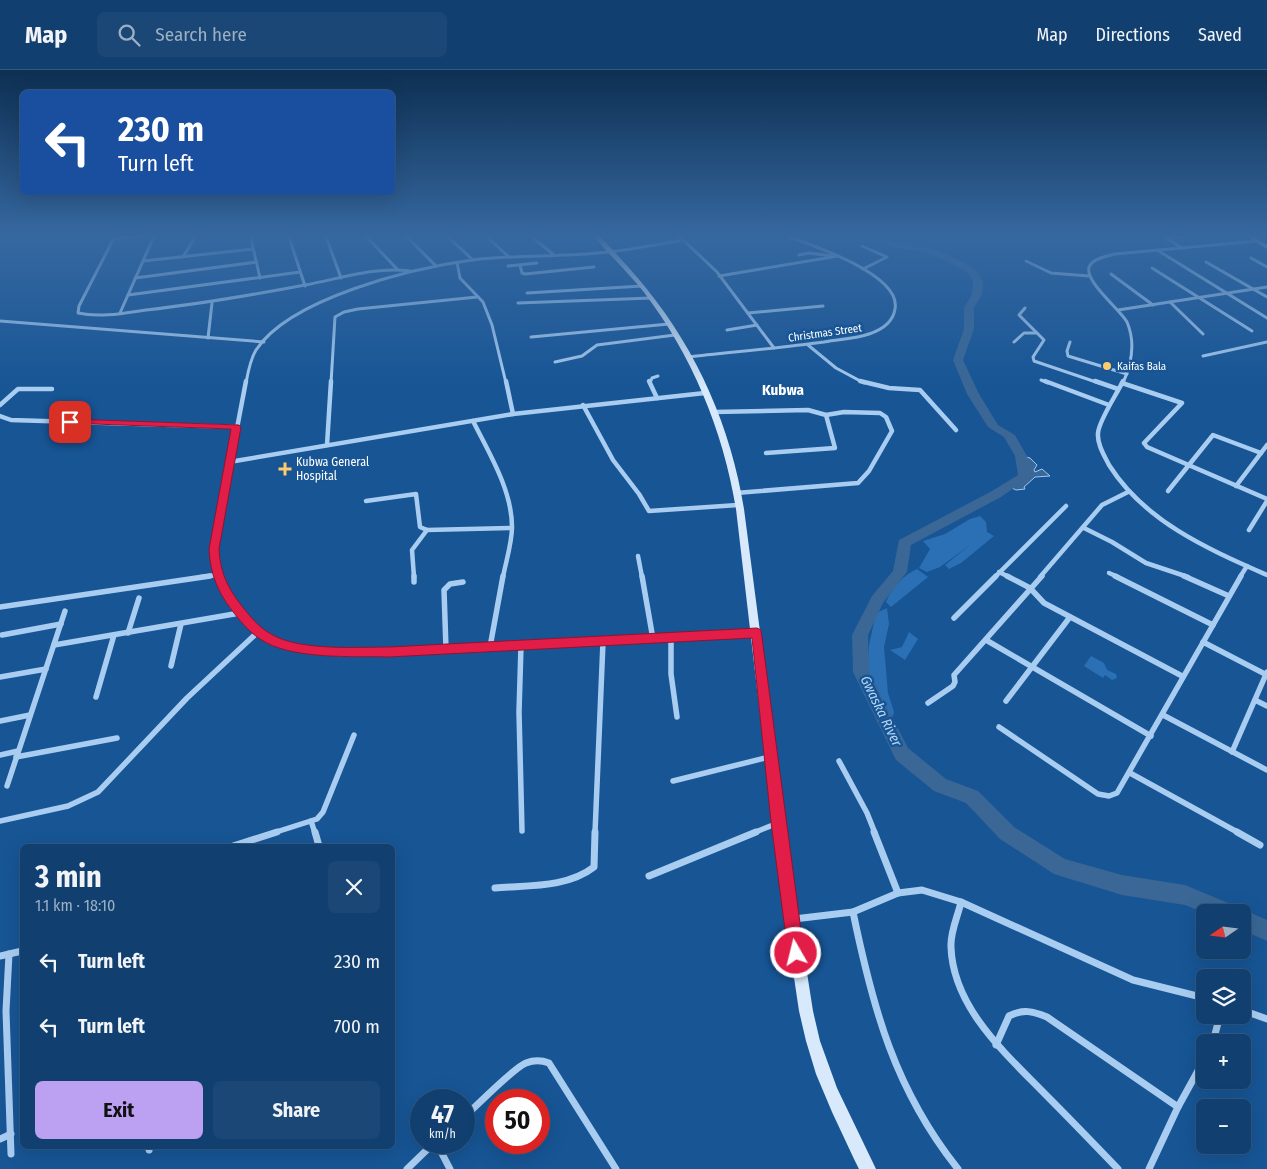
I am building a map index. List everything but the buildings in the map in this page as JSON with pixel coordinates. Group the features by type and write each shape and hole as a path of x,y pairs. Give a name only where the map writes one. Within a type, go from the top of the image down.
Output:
{"main road":[{"path":"642,286 669,324 688,357 714,412 726,445 738,504 757,633 778,822 801,986 812,1039 823,1072 846,1129 868,1169"}],"street":[{"path":"90,285 79,306 78,313 86,315 120,313 212,303 308,285"},
{"path":"120,313 132,285"},
{"path":"128,295 203,285"},
{"path":"371,285 329,300 288,322 264,342 253,358 247,376 214,549 214,564 217,575 229,598 258,632 276,643 301,649 372,652 757,633"},
{"path":"467,285 482,302 492,325 513,414"},
{"path":"726,285 774,348"},
{"name":"Christmas Street","path":"688,357 808,345 872,334 891,320 898,309 898,299 887,285"},
{"path":"1096,285 1126,321 1132,342 1131,361 1127,374 1098,431 1099,443 1112,469 1128,492 1169,526 1188,538 1267,575"},
{"path":"1126,285 1153,305"},
{"path":"1179,285 1252,330"},
{"path":"1212,285 1267,318"},
{"path":"1247,285 1267,297"},
{"path":"527,293 642,286"},
{"path":"1118,310 1267,287"},
{"path":"327,445 334,317 344,312 358,309 477,297"},
{"path":"518,303 651,298"},
{"path":"1170,302 1203,334"},
{"path":"208,338 212,303"},
{"path":"748,313 823,306"},
{"path":"1025,308 1019,315 1044,340 1033,357 1034,361 1118,389"},
{"path":"0,321 264,342"},
{"path":"531,337 669,324"},
{"path":"727,330 757,325"},
{"path":"1014,342 1024,333 1038,333"},
{"path":"555,362 582,356 597,346 675,335"},
{"path":"1070,342 1067,351 1070,357 1127,374"},
{"path":"1203,356 1267,342"},
{"path":"808,345 840,372 852,379 880,387 903,390 914,388 920,390 956,430"},
{"path":"657,398 649,381 658,376"},
{"path":"1040,380 1110,405"},
{"path":"1122,383 1182,403 1144,445 1267,500 1249,530"},
{"path":"0,405 18,388 52,389"},
{"path":"230,462 513,414 705,393"},
{"path":"583,405 613,460 650,511 738,504"},
{"path":"714,412 808,410 826,415 844,412 880,413 886,417 892,433 870,471 861,480 852,484 736,493"},
{"path":"766,453 835,448 826,415"},
{"path":"0,416 11,420 236,427"},
{"path":"473,421 506,490 511,507 512,528 490,647"},
{"path":"1168,491 1214,435 1261,454"},
{"path":"1236,486 1267,446"},
{"path":"928,703 953,686 955,682 954,675 1084,528 1102,505 1128,492"},
{"path":"366,501 416,494 420,527 427,530 512,528"},
{"path":"954,618 1066,506"},
{"path":"1084,528 1112,542 1146,563 1193,579 1229,596"},
{"path":"414,582 412,550 427,530"},
{"path":"638,556 653,639"},
{"path":"999,727 1098,794 1105,797 1115,796 1120,791 1163,715 1182,676 1247,566"},
{"path":"999,572 1030,588 1044,603 1182,676"},
{"path":"1110,573 1213,625"},
{"path":"0,607 217,575"},
{"path":"446,649 444,590 450,584 463,582"},
{"path":"128,632 139,598"},
{"path":"7,786 65,611"},
{"path":"54,645 240,613"},
{"path":"1006,701 1070,617"},
{"path":"2,635 61,624"},
{"path":"171,666 181,624"},
{"path":"0,821 68,806 98,792 187,698 258,632"},
{"path":"96,697 114,635"},
{"path":"671,638 671,674 677,717"},
{"path":"986,640 1151,736"},
{"path":"495,888 563,881 581,876 594,867 603,642"},
{"path":"1203,642 1267,674 1232,752"},
{"path":"521,646 519,712 522,831"},
{"path":"0,677 46,669"},
{"path":"1255,700 1267,706"},
{"path":"0,721 30,715"},
{"path":"1163,715 1267,770"},
{"path":"239,844 317,818 323,812 354,735"},
{"path":"0,755 117,738"},
{"path":"673,780 771,756"},
{"path":"839,761 867,813 898,892"},
{"path":"1130,773 1260,845"},
{"path":"311,821 318,844"},
{"path":"649,876 778,822"},
{"path":"792,919 853,912 898,892 922,890 961,902 1133,980 1196,996"},
{"path":"961,902 951,945 953,963 961,988 979,1020 996,1045 1118,1169"},
{"path":"853,912 864,967 894,1061 924,1120 942,1150 958,1169"},
{"path":"0,956 20,951"},
{"path":"9,954 3,1013 12,1154"},
{"path":"996,1045 1009,1016 1026,1010 1035,1011 1047,1017 1178,1107"},
{"path":"1251,1013 1267,1019"},
{"path":"475,1107 524,1064 531,1060 544,1060 549,1063 616,1169"},
{"path":"1149,1169 1178,1107 1196,1074"},
{"path":"0,1139 11,1134"},
{"path":"407,1169 423,1154"},
{"path":"442,1154 450,1169"}],"shaded area":[{"path":"1022,456 1030,458 1037,465 1034,470 1035,472 1042,469 1050,476 1035,477 1024,487 1025,489 1016,490 1012,488 1028,476"},
{"path":"980,516 986,522 987,532 994,536 961,563 949,569 945,565 970,545 940,567 927,572 919,568 930,549 923,541 945,534 970,519"},
{"path":"917,569 928,577 891,607 886,602 892,591 903,578"},
{"path":"887,608 889,624 884,647 888,693 894,712 890,724 867,675 869,645 876,613"},
{"path":"909,632 918,639 905,660 890,650 902,647"},
{"path":"1091,656 1104,663 1107,670 1116,674 1117,678 1112,680 1105,675 1103,678 1084,666"}],"waterway":[{"name":"Gwaska River","path":"978,285 977,294 969,308 969,329 958,360 973,394 994,427 1009,435 1021,456 1025,476 981,503 904,543 900,572 877,600 860,635 861,672 902,754 940,785 972,797 1007,833 1061,867 1122,885 1185,895 1207,904"},
{"name":"Gwaska River","path":"1251,923 1267,931"}],"place":[{"name":"Kaifas Bala","path":"1107,366"},
{"name":"Kubwa General Hospital","path":"285,469"}],"district":[{"name":"Kubwa","path":"783,390"}],"route":[{"path":"70,422 236,427 214,549 214,564 222,586 235,607 258,632 276,643 301,649 389,652 757,633 778,822 796,953"}]}
